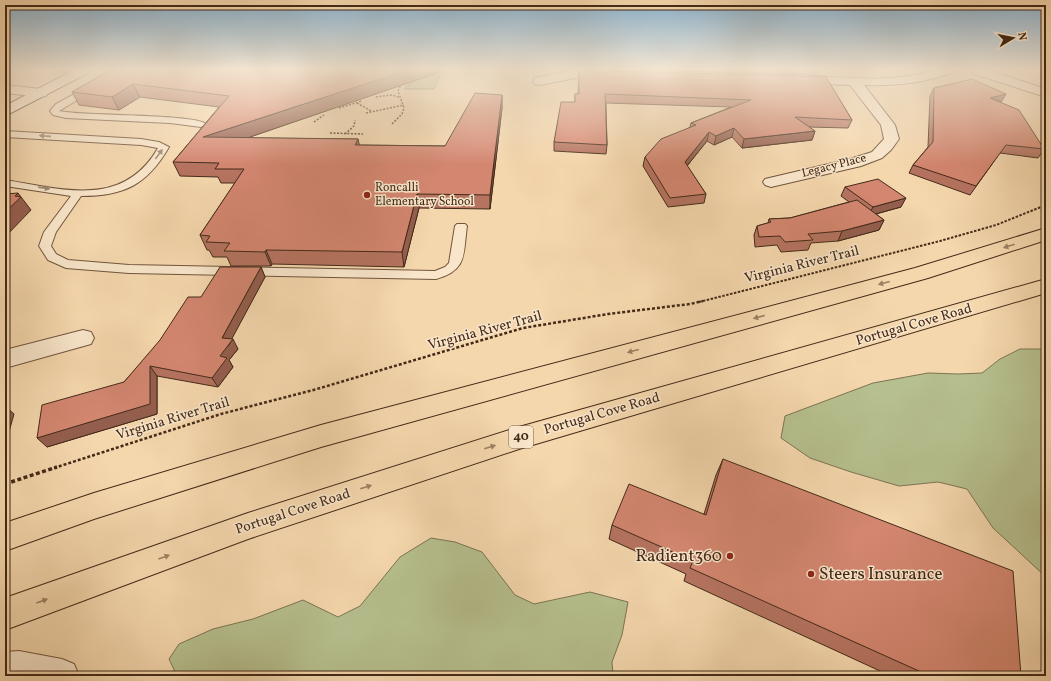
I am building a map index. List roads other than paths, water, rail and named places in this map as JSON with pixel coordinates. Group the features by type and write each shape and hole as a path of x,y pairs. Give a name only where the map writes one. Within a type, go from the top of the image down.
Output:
{"main road":[{"path":"5,537 94,506 321,436 921,273 1046,234"},
{"name":"Portugal Cove Road","path":"5,614 248,526 519,438 1046,286"}],"street":[{"path":"5,112 24,102"},
{"name":"Legacy Place","path":"771,182 856,163 877,155 892,139 888,125 870,102"},
{"path":"5,359 83,338"},
{"path":"5,669 19,668 62,676"}],"lane":[{"path":"66,102 54,111 56,113 66,115 170,120 201,124"},
{"path":"5,134 141,142 156,144 164,147 141,177 131,184 112,190 78,193 5,183"},
{"path":"78,193 50,232 45,246 52,257 66,264 129,269 436,275 449,270 455,264 461,226"}],"place":[{"name":"Roncalli Elementary School","path":"367,195"},
{"name":"Radient360","path":"730,556"},
{"name":"Steers Insurance","path":"811,574"}]}
